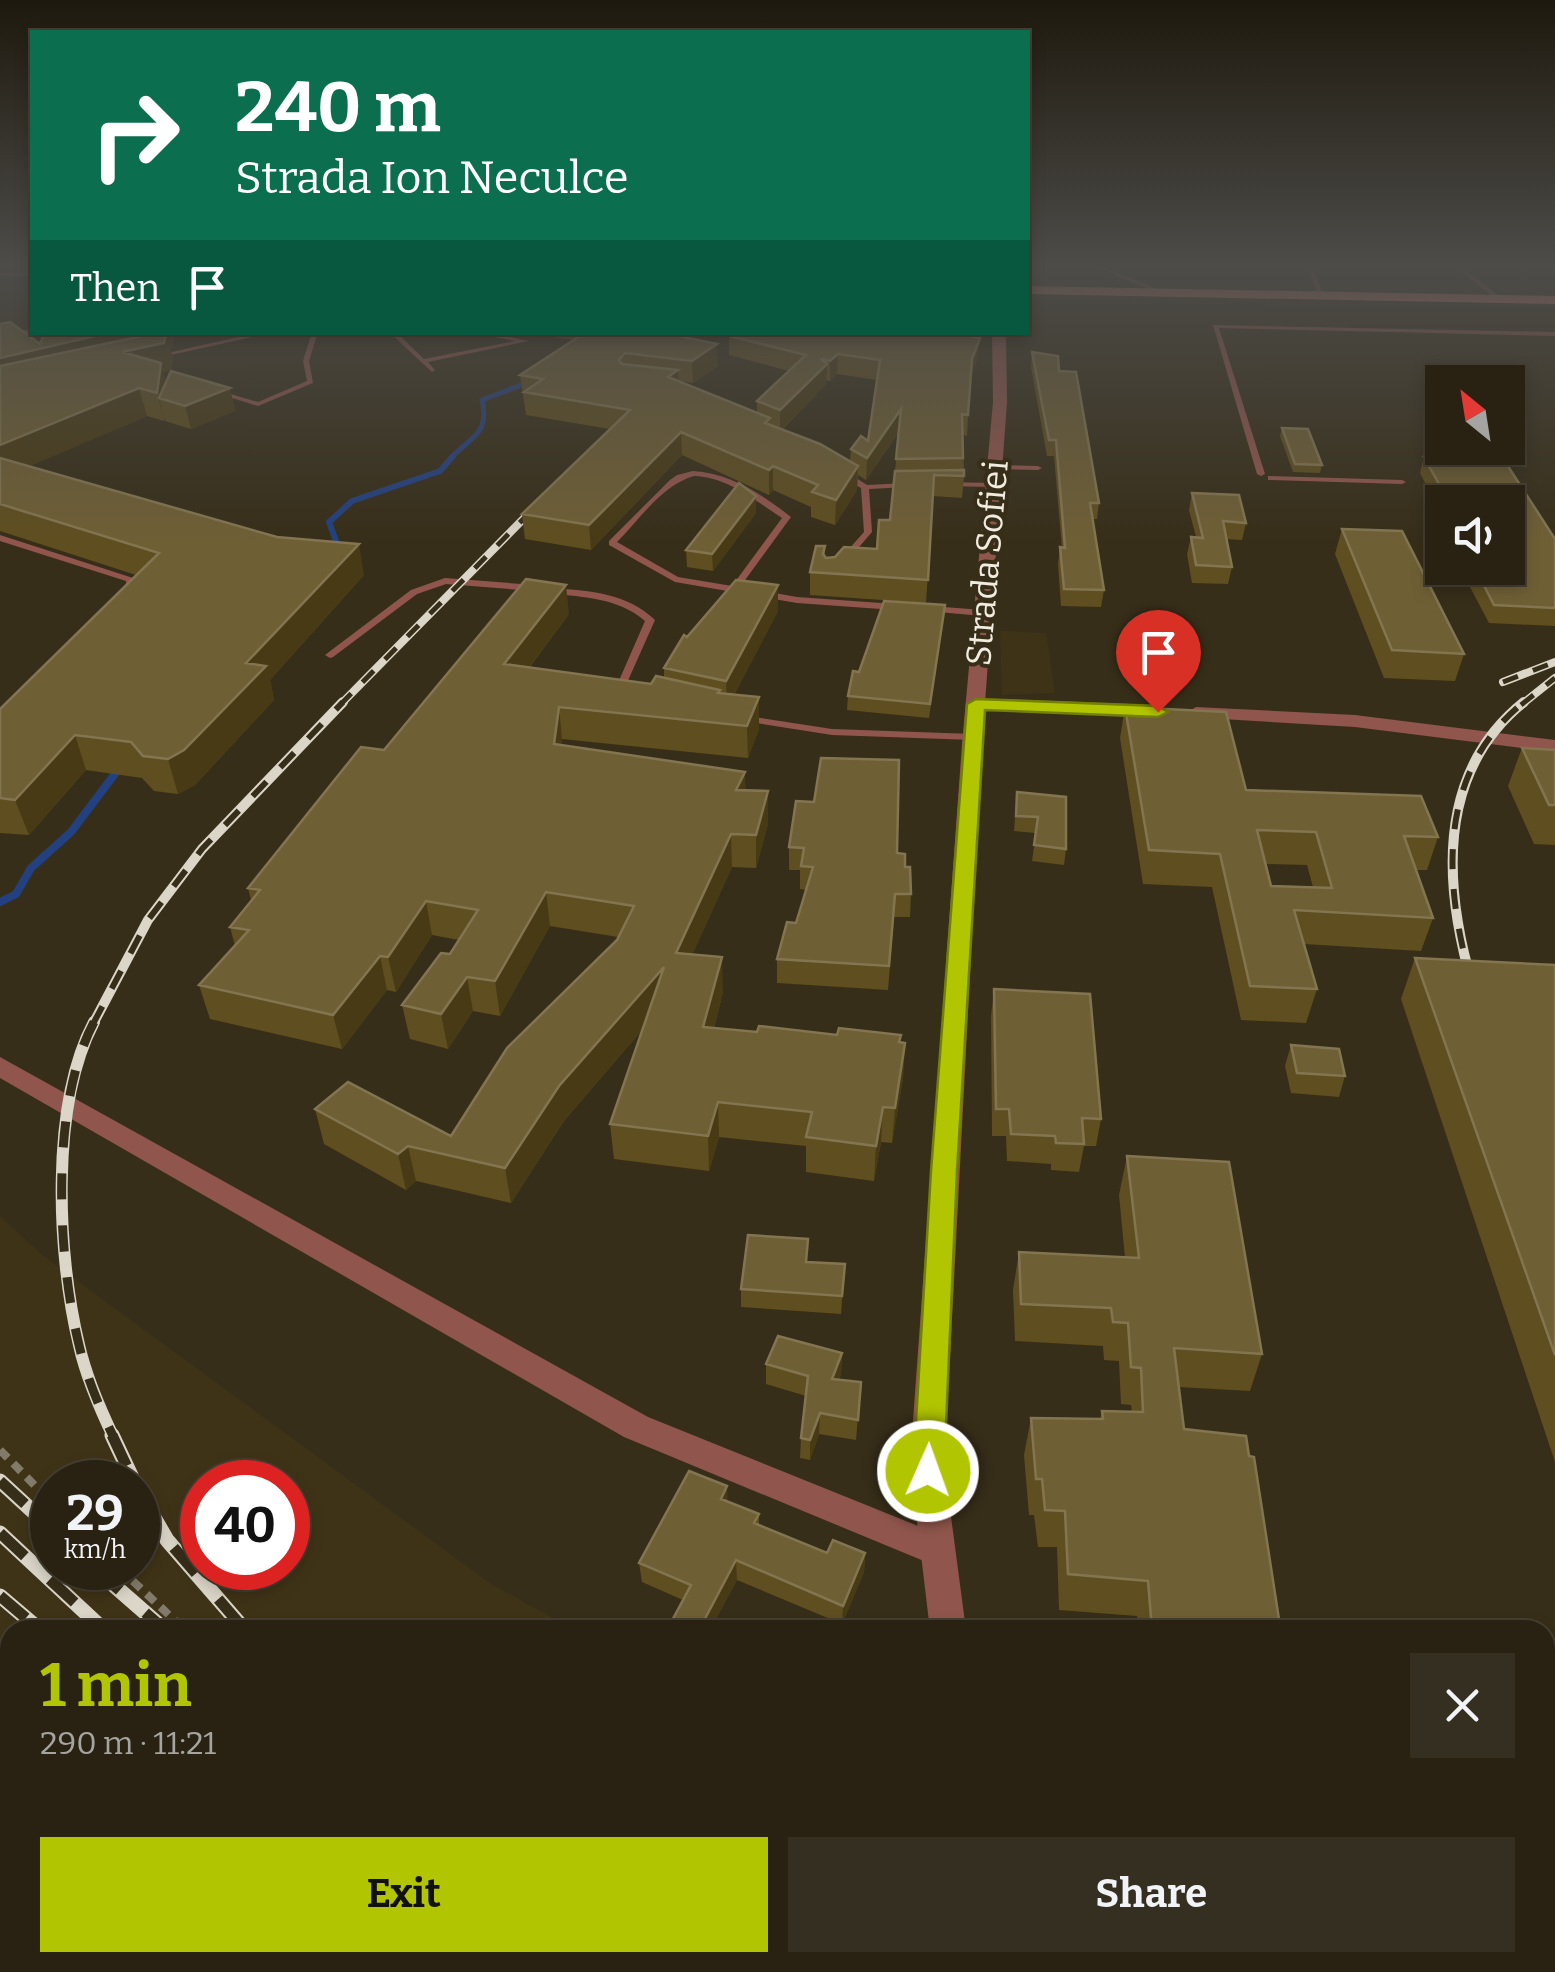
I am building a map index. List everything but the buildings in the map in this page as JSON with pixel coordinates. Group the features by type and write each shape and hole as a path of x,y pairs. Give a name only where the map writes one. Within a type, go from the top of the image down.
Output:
{"street":[{"name":"Strada Sofiei","path":"946,1620 928,1471 929,1434 973,737 1000,402 999,358"},
{"path":"976,704 1321,719 1555,746"},
{"path":"0,1066 636,1427 936,1550"}],"lane":[{"path":"209,389 258,404 311,382 307,358"},
{"path":"420,358 432,370"},
{"path":"423,361 438,358"},
{"path":"1225,358 1261,474"},
{"path":"833,468 864,487 924,485"},
{"path":"944,484 1038,468"},
{"path":"734,589 787,517 720,477 680,477 612,543 675,579 798,600 906,608"},
{"path":"1271,478 1402,482"},
{"path":"842,561 868,532 864,487"},
{"path":"0,538 130,580 132,602"},
{"path":"330,654 414,592 444,581 608,596 636,606 650,620 617,691 635,695"},
{"path":"924,609 983,613"},
{"path":"742,718 832,732 973,737"}],"path":[{"path":"0,1450 30,1481"},
{"path":"142,1590 174,1620"}],"shaded area":[{"path":"1000,631 1046,633 1055,693 1002,695"},
{"path":"0,1216 42,1255 491,1584 557,1620 0,1620"}],"waterway":[{"path":"452,457 481,428 482,400 529,382"},
{"path":"328,552 336,541 329,522 352,501 440,471 452,457"},
{"path":"0,902 16,894 31,868 71,832 120,767"}],"railway":[{"path":"340,705 542,500"},
{"path":"1503,682 1555,662"},
{"path":"1521,705 1555,678"},
{"path":"94,1022 148,920 202,849 343,702"},
{"path":"1521,705 1524,702"},
{"path":"1473,987 1456,911 1454,835 1461,798 1474,763 1495,731 1521,705"},
{"path":"94,1022 70,1095 64,1137 62,1225 79,1345 114,1438"},
{"path":"112,1435 124,1460"},
{"path":"0,1481 30,1509"},
{"path":"160,1528 236,1620"},
{"path":"0,1533 93,1620"},
{"path":"119,1590 154,1620"},
{"path":"0,1596 28,1620"}],"route":[{"path":"928,1471 976,704 1158,712"}]}
